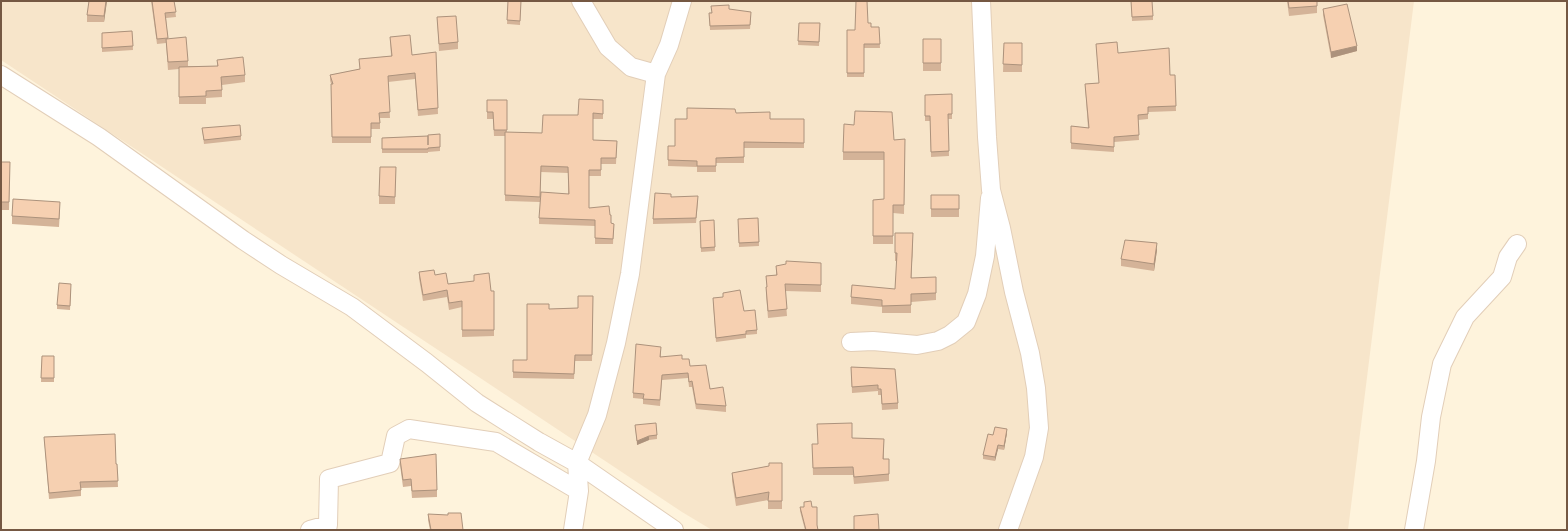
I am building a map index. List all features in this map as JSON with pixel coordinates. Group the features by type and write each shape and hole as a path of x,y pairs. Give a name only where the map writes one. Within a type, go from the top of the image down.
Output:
{"street":[{"path":"581,1 608,48 631,67 656,74"},
{"path":"573,530 579,491 577,463 597,415 616,343 630,274 656,74 669,45 682,1"},
{"path":"980,1 991,190 1001,228 1014,292 1030,353 1036,388 1038,428 1034,458 1008,530"},
{"path":"1,75 100,137 243,240 352,307 427,363 477,403 533,438 577,463 674,530"},
{"path":"851,342 917,345 938,341 950,335 966,322 977,294 985,256 991,190"},
{"path":"1414,530 1426,461 1431,417 1442,364 1464,317 1502,277 1508,257 1517,244"},
{"path":"310,530 328,525 329,479 390,463 396,436 409,429 496,442 579,491"}],"shaded area":[{"path":"1,1 1414,1 1348,530 712,530 682,512 1,60"}],"building":[{"path":"89,1 106,1 104,16 87,15"},
{"path":"152,1 174,1 176,12 165,13 168,38 157,39"},
{"path":"508,1 521,1 520,21 507,20"},
{"path":"856,1 867,1 868,23 871,23 871,27 879,27 880,44 864,44 864,73 847,73 847,30 855,30"},
{"path":"1131,1 1152,1 1153,16 1132,17"},
{"path":"1288,1 1317,1 1317,6 1289,8"},
{"path":"1347,4 1357,46 1331,52 1323,9"},
{"path":"729,5 729,9 751,12 750,25 710,26 709,13 712,13 711,6"},
{"path":"456,16 458,42 439,44 437,17"},
{"path":"799,23 820,23 819,42 798,41"},
{"path":"132,31 133,46 102,48 102,33"},
{"path":"410,35 412,55 436,52 438,108 418,110 415,73 388,76 390,112 379,113 380,123 371,123 371,137 332,137 331,84 333,84 330,75 360,69 359,59 392,56 390,37"},
{"path":"186,37 188,61 168,62 166,39"},
{"path":"923,39 941,39 941,63 923,63"},
{"path":"1117,42 1118,53 1169,48 1170,75 1175,75 1176,106 1148,107 1148,114 1138,115 1139,135 1114,137 1114,147 1071,143 1071,126 1089,128 1085,84 1099,83 1096,44"},
{"path":"1004,43 1022,43 1022,65 1003,64"},
{"path":"243,57 245,75 221,77 222,90 206,91 206,96 179,97 179,67 218,66 217,60"},
{"path":"952,94 952,114 948,114 949,151 931,152 930,116 925,116 925,95"},
{"path":"579,99 603,100 603,114 593,113 593,140 617,141 616,158 601,158 601,170 589,170 589,208 609,206 611,223 614,224 613,239 595,238 595,220 539,218 541,192 569,194 568,167 541,166 540,197 505,195 505,132 542,133 543,115 578,115"},
{"path":"487,100 507,100 507,130 494,130 493,112 487,112"},
{"path":"687,108 735,109 736,113 770,112 770,119 804,119 804,143 744,142 744,157 716,158 716,166 697,166 697,161 668,160 668,146 675,146 675,119 687,119"},
{"path":"855,111 892,112 894,140 905,139 904,205 893,205 893,236 873,236 873,200 884,199 884,152 843,152 844,124 854,125"},
{"path":"240,125 241,136 204,140 202,128"},
{"path":"440,134 440,147 428,149 382,149 382,138"},
{"path":"1,162 10,162 9,202 1,202"},
{"path":"380,167 396,167 395,197 379,196"},
{"path":"655,193 671,194 671,197 698,196 696,218 653,219"},
{"path":"931,195 959,195 959,209 931,209"},
{"path":"13,199 60,202 59,219 12,216"},
{"path":"758,218 759,242 739,243 738,219"},
{"path":"714,220 715,247 701,248 700,221"},
{"path":"895,233 913,233 911,278 936,277 936,293 911,294 911,305 882,306 882,300 851,297 852,285 895,289 897,253 895,253"},
{"path":"1125,240 1157,243 1154,264 1121,259"},
{"path":"786,261 821,263 821,285 785,284 787,309 768,311 766,276 777,275 776,266 786,264"},
{"path":"434,270 435,275 446,273 448,284 474,281 474,275 489,273 491,291 494,291 494,330 462,330 462,301 449,303 447,290 423,295 419,272"},
{"path":"59,283 71,284 70,306 57,305"},
{"path":"740,290 744,311 755,310 757,330 746,331 746,334 716,338 713,298 723,297 723,293"},
{"path":"578,296 593,296 592,355 575,355 574,374 513,372 513,360 527,360 527,304 549,304 549,309 578,308"},
{"path":"636,344 661,347 660,357 682,355 682,359 689,359 690,366 706,365 710,389 723,387 726,406 696,404 692,381 689,382 688,373 662,375 660,400 643,399 644,394 633,393"},
{"path":"42,356 54,356 54,378 41,378"},
{"path":"851,367 895,369 898,403 882,404 881,389 878,389 878,385 852,387"},
{"path":"656,423 657,435 649,436 637,441 635,425"},
{"path":"852,423 852,438 884,439 883,459 889,459 889,474 854,477 853,467 813,468 812,444 818,444 817,424"},
{"path":"995,427 1007,429 1004,446 998,445 995,457 983,455 988,434 993,435"},
{"path":"115,434 118,481 80,482 81,490 49,493 44,437"},
{"path":"436,454 437,490 412,491 411,479 403,480 400,459"},
{"path":"769,463 782,463 782,501 768,501 769,492 736,498 732,473 769,466"},
{"path":"811,501 812,507 817,507 818,530 806,530 800,507 804,507 804,502"},
{"path":"448,513 461,513 463,530 431,530 428,514 448,515"},
{"path":"878,514 879,530 854,530 854,516"}]}
